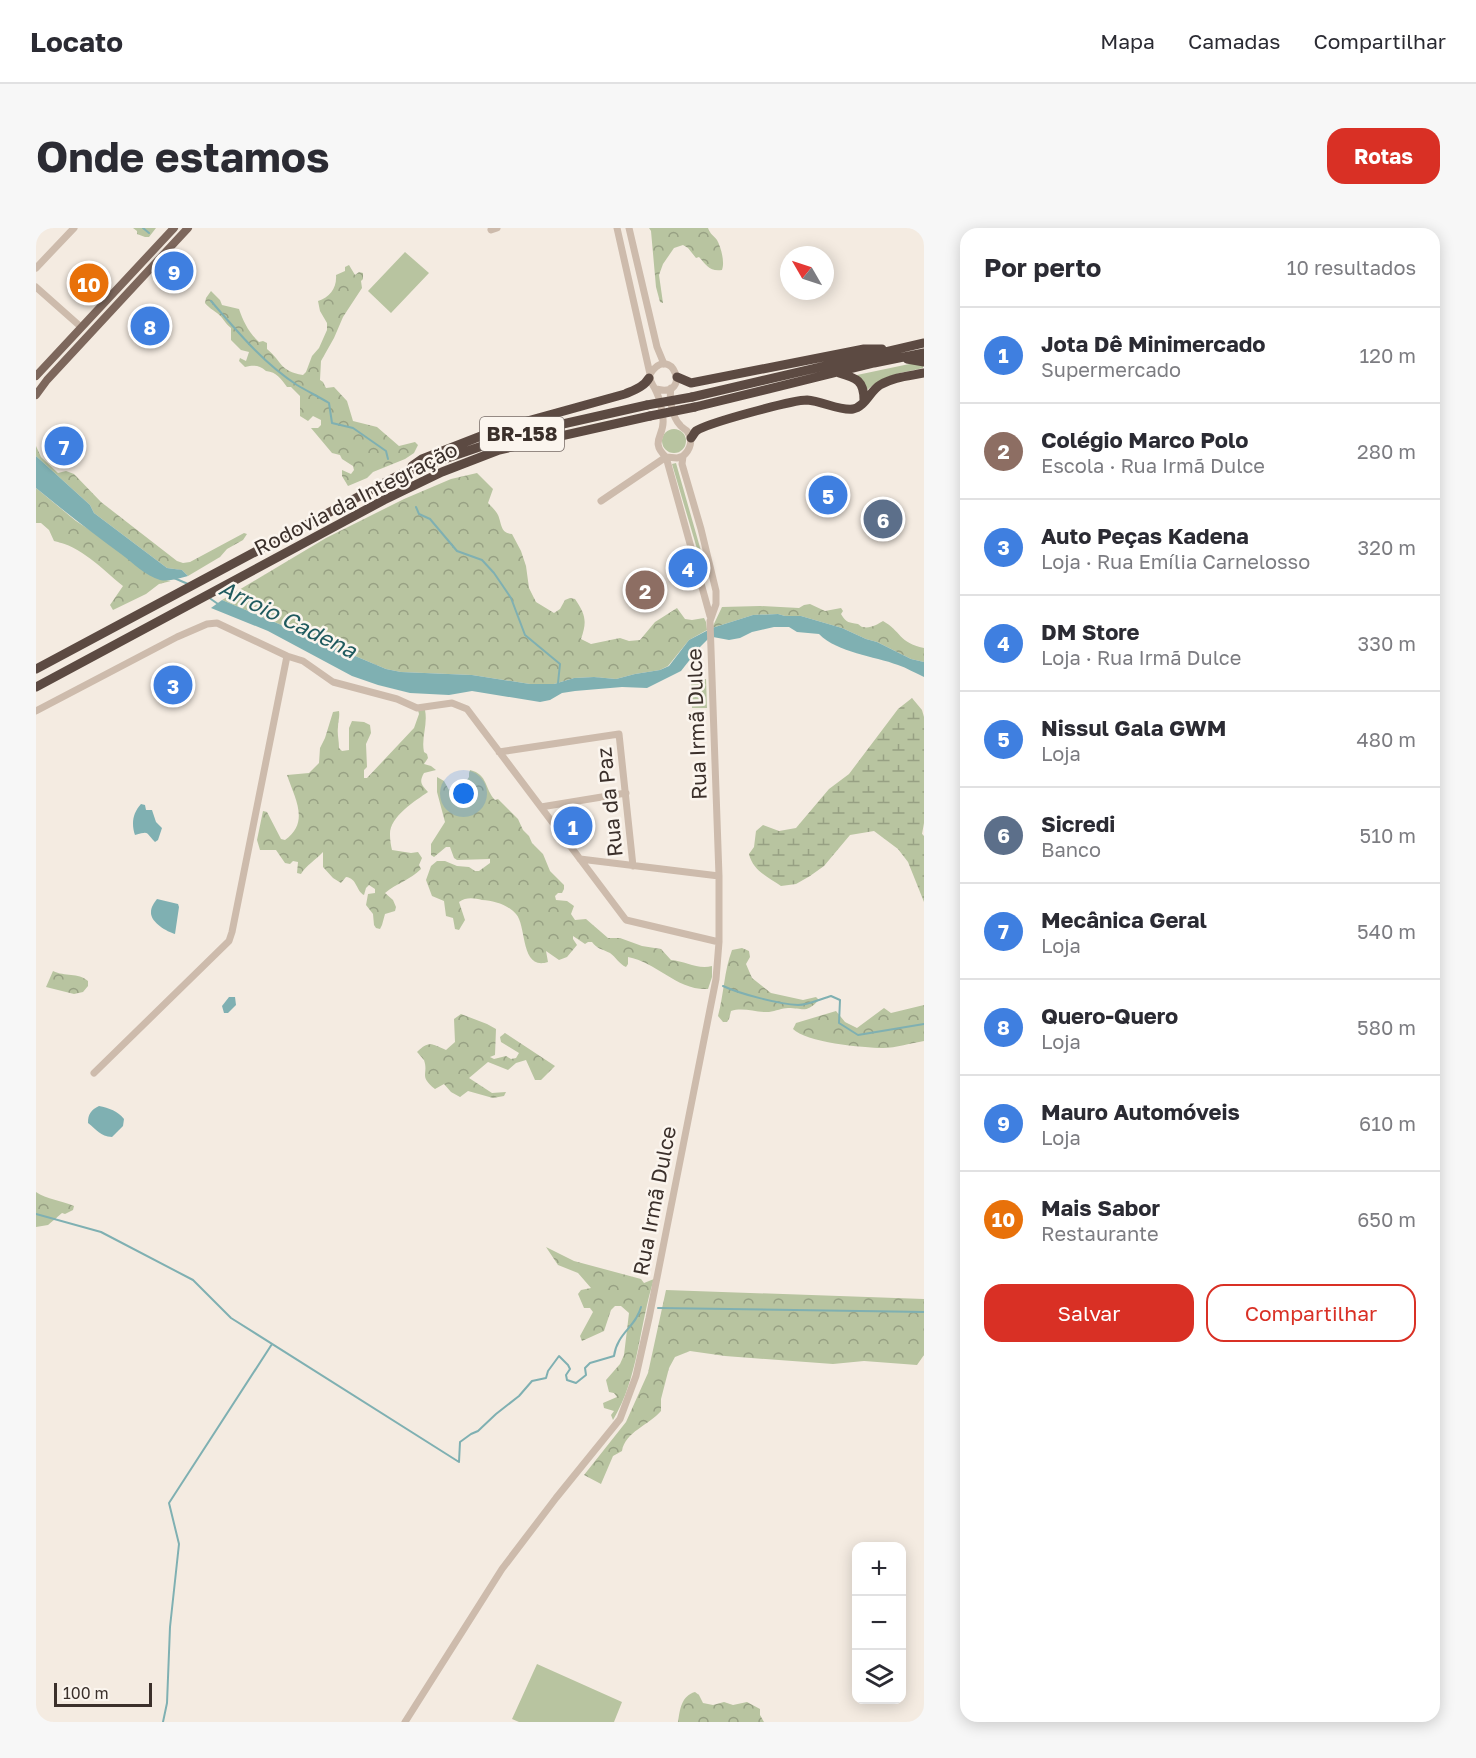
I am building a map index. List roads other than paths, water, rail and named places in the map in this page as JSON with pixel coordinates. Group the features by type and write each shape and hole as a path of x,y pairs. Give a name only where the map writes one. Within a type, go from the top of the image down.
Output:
{"highway":[{"name":"Rodovia da Integração","path":"36,687 384,500 442,472 499,450 836,373 899,354 924,343"},
{"path":"677,377 691,383 864,349 899,354 924,362"},
{"name":"Rodovia da Integração","path":"36,669 401,474 514,435 647,405 899,354 924,353"},
{"path":"836,373 857,380 863,386 864,400"},
{"path":"691,438 697,431 710,425 791,402 818,401 853,409 861,405 875,387 882,383 924,373"},
{"path":"401,474 422,459 470,439 625,394 641,387 650,376"}],"main road":[{"path":"36,376 174,228"},
{"path":"36,395 47,380 188,228"}],"street":[{"path":"36,268 74,228"},
{"path":"617,228 652,385 664,391 671,388 677,377 675,371 664,364 654,367 650,376"},
{"path":"629,228 657,347 664,364"},
{"path":"36,287 81,327"},
{"path":"601,501 666,457 683,456 690,449 691,438 675,417 670,395 671,388"},
{"name":"Rua Irmã Dulce","path":"405,1722 502,1569 620,1419 636,1376 649,1317 716,979 719,942 719,876 710,618 666,457 660,452 657,444 658,436 663,429 663,420 656,389"},
{"path":"663,429 668,426 680,426"},
{"name":"Rua Irmã Dulce","path":"683,456 682,464 716,591 716,604 710,618"},
{"path":"697,564 704,571 713,575"},
{"path":"36,711 177,637 207,624 217,623 286,656 303,661 333,682 397,699 417,708 452,704 467,709 626,920 719,942"},
{"path":"94,1073 229,941 286,656"},
{"name":"Rua da Paz","path":"499,752 619,734 633,866"},
{"path":"541,807 626,793"},
{"path":"580,860 719,876"}],"water":[{"name":"Arroio Cadena","path":"36,456 90,505 94,513 167,568 182,570 188,576 174,580 160,580 150,576 36,488"},
{"name":"Arroio Cadena","path":"222,600 386,669 401,672 472,675 530,684 554,684 574,678 616,679 669,666 689,640 712,628 753,615 778,614 801,616 842,628 911,659 924,662 924,677 898,665 836,646 819,634 797,632 789,627 774,627 729,640 713,637 708,639 681,671 647,688 622,687 575,691 562,693 550,700 540,702 472,691 449,695 410,693 352,676 268,631 211,608"},
{"path":"141,804 145,805 146,810 152,810 156,822 162,828 155,842 147,833 135,835 134,818"},
{"path":"157,899 178,904 175,934 156,923 151,916 151,910"},
{"path":"229,997 235,997 236,1005 228,1013 224,1013 222,1006"},
{"path":"99,1106 113,1110 124,1119 123,1126 112,1137 102,1134 88,1123 90,1113"}],"waterway":[{"name":"Arroio Cadena","path":"143,228 149,233"},
{"name":"Arroio Cadena","path":"211,301 273,367 297,385 329,403 332,423 353,428 386,451 388,459"},
{"name":"Arroio Cadena","path":"416,507 419,514 430,519 457,551 482,560 494,573 511,598 525,635 560,664 558,683"},
{"name":"Arroio Cadena","path":"174,578 188,584"},
{"name":"Arroio Cadena","path":"208,597 218,604"},
{"path":"723,986 760,998 798,1005 831,996 840,1000 839,1023 858,1035 924,1024"},
{"path":"36,1214 101,1232 193,1280 231,1318 459,1462 460,1442 478,1431 519,1396 532,1381 546,1378 548,1371 559,1356 570,1369 566,1375 567,1380 576,1383 586,1375 585,1368 590,1363 614,1356 619,1341 639,1314 641,1307"},
{"path":"658,1308 924,1312"},
{"path":"163,1722 167,1703 170,1627 179,1544 169,1503 272,1344"}],"place":[{"name":"Mauro Automóveis","path":"174,271"},
{"name":"Mais Sabor","path":"89,283"},
{"name":"Quero-Quero","path":"150,326"},
{"name":"Mecânica Geral","path":"64,446"},
{"name":"Nissul Gala GWM","path":"828,495"},
{"name":"Sicredi","path":"883,519"},
{"name":"DM Store","path":"688,568"},
{"name":"Colégio Marco Polo","path":"645,590"},
{"name":"Auto Peças Kadena","path":"173,685"},
{"name":"Jota Dê Minimercado","path":"573,826"}]}
